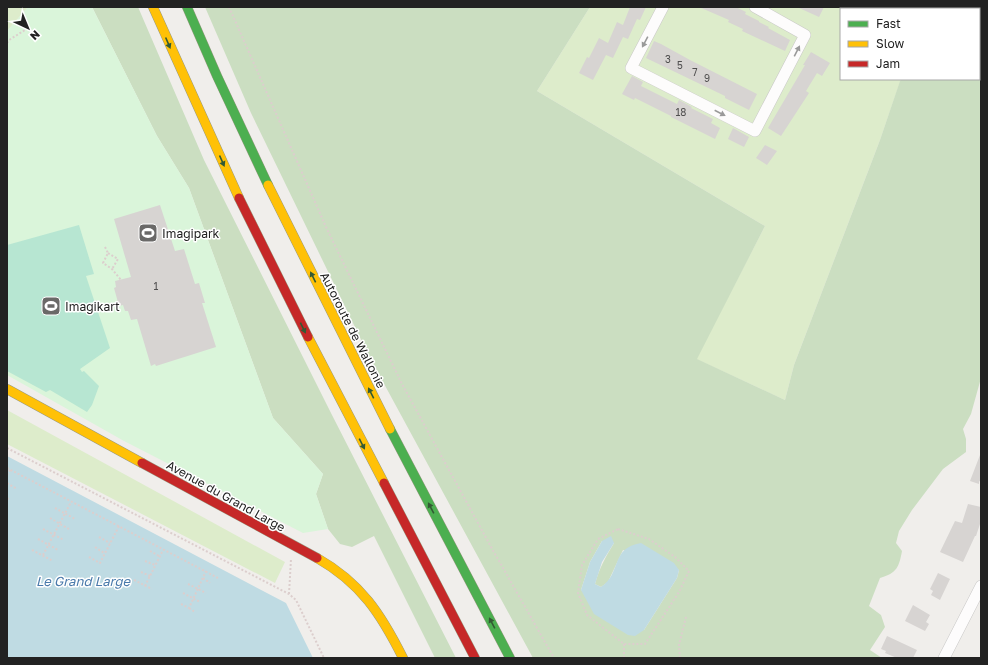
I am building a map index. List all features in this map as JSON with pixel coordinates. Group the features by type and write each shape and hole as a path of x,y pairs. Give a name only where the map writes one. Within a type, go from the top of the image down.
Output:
{"main road":[{"path":"153,7 239,199 333,388 474,658"},
{"name":"Autoroute de Wallonie","path":"187,7 280,210 408,464 510,658"},
{"name":"Avenue du Grand Large","path":"7,389 327,564 354,584 374,606 394,639 403,658"}],"street":[{"path":"663,7 631,68 755,131 805,34 755,7"},
{"path":"944,658 981,586"}],"path":[{"path":"229,7 326,228 402,384 554,658"},
{"path":"7,43 9,40 25,30"},
{"path":"106,248 108,253 118,258 112,269"},
{"path":"108,253 103,263 112,269 121,280"},
{"path":"7,448 289,594 296,600 324,658"},
{"path":"7,468 218,578"},
{"path":"7,475 10,470"},
{"path":"7,483 17,489"},
{"path":"43,555 71,502"},
{"path":"55,508 75,519"},
{"path":"50,518 69,529"},
{"path":"89,557 100,562 119,526"},
{"path":"618,528 649,539 676,557 688,571 679,592 645,644 624,644 587,615 578,593 582,565 598,539 618,528"},
{"path":"43,529 64,540"},
{"path":"99,537 110,543"},
{"path":"38,539 58,550"},
{"path":"95,547 104,553"},
{"path":"289,594 290,561 296,547"},
{"path":"32,550 53,560"},
{"path":"145,586 163,550"},
{"path":"150,551 160,556"},
{"path":"145,561 155,566"},
{"path":"189,608 206,571"},
{"path":"141,572 150,576"},
{"path":"203,578 210,582"},
{"path":"134,580 152,590"},
{"path":"188,584 206,593"},
{"path":"183,593 200,602"},
{"path":"181,604 195,612"},
{"path":"680,658 679,645 686,617"},
{"path":"624,644 624,658"}],"green space":[{"path":"7,7 28,7 7,31"},
{"name":"Imagipark","path":"28,7 92,7 157,136 189,188 273,418 323,474 316,494 328,529 303,533 124,441 7,375 7,31"},
{"path":"92,7 138,7 204,160 456,658 435,658 374,536 352,547 340,544 328,529 316,494 323,474 273,418 189,188 157,136"},
{"path":"205,7 590,7 537,91 765,226 697,359 785,400 794,365 880,140 901,80 980,80 981,34 981,378 971,414 963,429 966,439 966,452 943,469 912,510 899,531 896,543 902,551 900,561 894,571 880,578 869,606 881,615 885,627 870,650 882,658 533,658 370,358 251,113","holes":["602,541 614,543 603,563 595,584 601,587 608,582 623,550 679,570 677,578 644,630 581,590 590,562"]},
{"path":"590,7 971,8 840,8 840,80 901,80 880,140 794,365 785,400 696,359 765,226 537,91"},
{"name":"Imagikart","path":"79,225 94,274 86,276 110,348 80,369 99,386 92,405 87,412 50,390 46,392 7,371 7,245"},
{"path":"7,410 285,562 275,583 7,444"}],"water":[{"name":"Le Grand Large","path":"7,456 286,603 313,658 7,658"},
{"path":"611,536 614,543 602,562 595,584 601,587 612,575 620,555 631,546 641,543 674,563 679,570 677,578 644,630 635,636 628,635 594,614 581,590 590,562 602,541"}],"building":[{"path":"630,7 646,7 640,20 637,19 628,39 623,37 613,58 606,55 593,80 579,73 587,57 589,58 599,38 608,43 617,22 623,25"},
{"path":"699,7 736,7 746,12 745,14 790,40 785,51 742,31 743,29 728,22 729,20"},
{"path":"797,7 824,7 819,17"},
{"path":"654,41 757,94 749,110 725,98 725,96 646,58"},
{"path":"811,52 830,63 822,76 817,73 806,91 809,93 781,136 768,128"},
{"path":"632,76 643,82 641,86 677,104 679,100 713,119 711,123 720,128 715,139 635,98 634,100 622,94"},
{"path":"733,128 749,137 744,147 728,139"},
{"path":"765,145 777,151 767,165 756,158"},
{"path":"160,205 175,251 184,249 195,284 199,283 205,303 202,303 216,347 156,366 155,364 151,366 137,319 131,320 128,311 125,311 123,305 119,306 114,288 116,287 115,281 131,277 114,219"},
{"path":"980,455 981,482 979,481 979,484 970,481"},
{"path":"968,504 981,507 981,521 976,536 963,562 940,552 955,521 962,523"},
{"path":"938,573 950,579 940,600 931,595 933,591 930,589"},
{"path":"913,605 930,615 926,622 929,624 925,631 905,621"},
{"path":"887,636 917,650 913,658 897,658 885,653 886,651 881,649"}],"traffic: fast":[{"path":"187,7 217,76 268,185"},
{"path":"390,429 510,658"}],"traffic: slow":[{"path":"153,7 239,198"},
{"path":"268,185 390,429"},
{"path":"308,337 384,483"},
{"path":"7,389 142,463"},
{"path":"317,558 346,578 358,589 378,614 403,658"}],"traffic: jam":[{"path":"239,198 308,337"},
{"path":"142,463 317,558"},
{"path":"384,483 475,658"}],"place":[{"name":"Imagipark","path":"148,233"},
{"name":"Imagikart","path":"51,306"}]}
